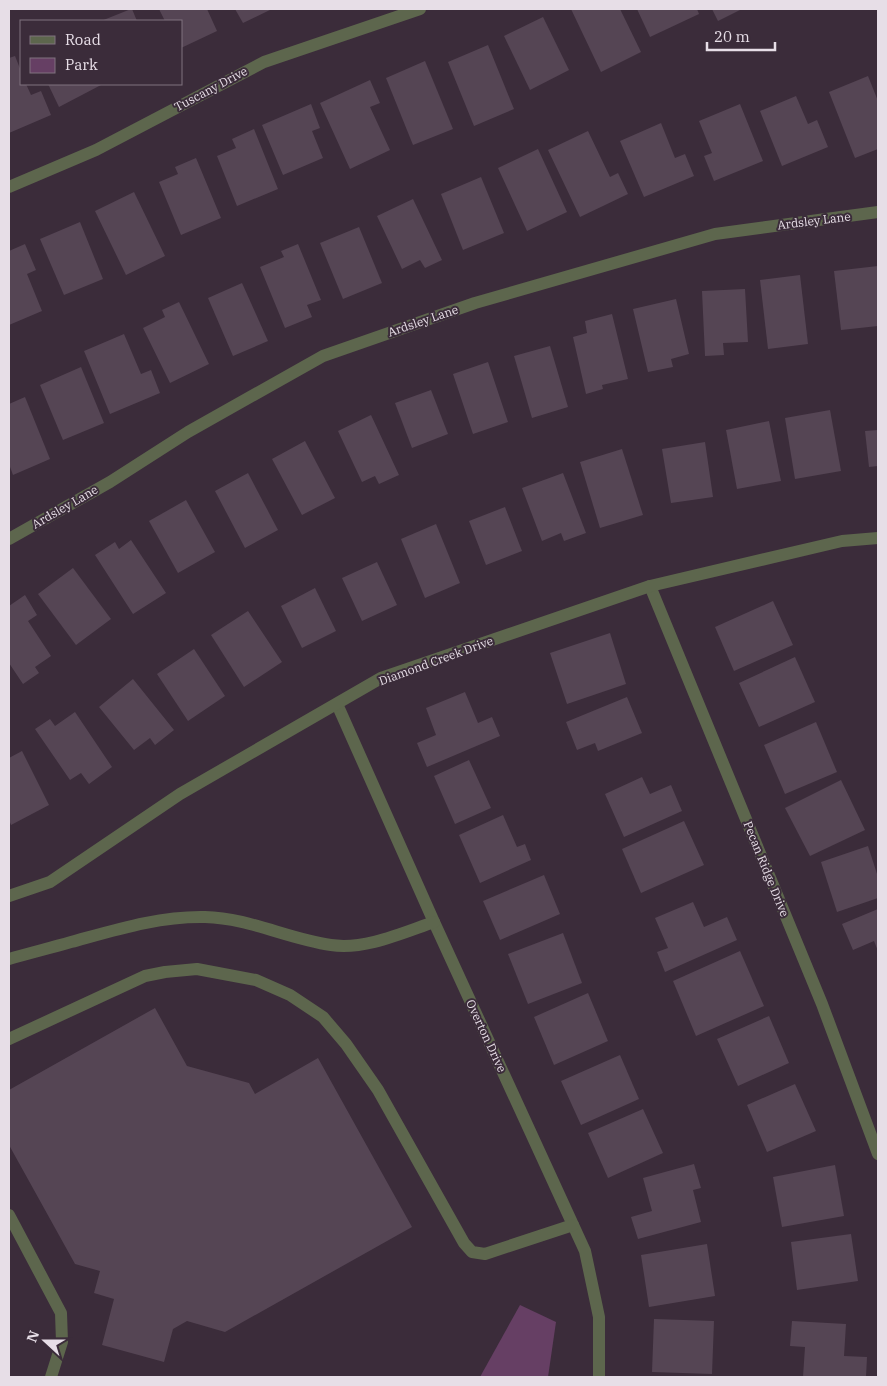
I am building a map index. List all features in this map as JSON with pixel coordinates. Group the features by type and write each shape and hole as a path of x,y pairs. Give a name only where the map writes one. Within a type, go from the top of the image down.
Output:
{"street":[{"name":"Tuscany Drive","path":"9,187 96,150 264,62 420,9"},
{"name":"Ardsley Lane","path":"9,539 110,482 188,432 324,356 475,303 715,234 878,212"},
{"name":"Diamond Creek Drive","path":"9,896 50,882 180,794 381,678 650,586 842,542 878,538"},
{"name":"Pecan Ridge Drive","path":"650,586 822,1004 878,1154"},
{"name":"Overton Drive","path":"337,704 434,922 585,1251 599,1317 599,1377"},
{"path":"9,959 150,921 205,917 249,922 331,945 350,946 384,939 434,922"},
{"path":"9,1040 145,976 197,969 256,980 290,995 323,1017 346,1044 378,1090 464,1243 472,1252 485,1254 573,1226"},
{"path":"9,1215 61,1312 62,1342 51,1377"}],"green space":[{"path":"520,1305 556,1322 548,1377 480,1377"}],"building":[{"path":"131,9 137,20 104,20"},
{"path":"159,9 207,9 217,31 182,48 182,20 164,20"},
{"path":"235,9 272,9 243,23"},
{"path":"571,9 620,9 641,52 601,72"},
{"path":"637,9 697,9 699,14 650,37"},
{"path":"712,9 742,9 718,21"},
{"path":"543,17 569,70 530,90 504,36"},
{"path":"488,45 514,109 474,126 448,62"},
{"path":"15,56 20,68 20,85 26,85 31,95 41,91 51,115 9,133 9,58"},
{"path":"425,61 453,129 413,145 386,78"},
{"path":"868,76 878,101 878,149 855,158 829,92"},
{"path":"370,80 380,103 370,107 390,150 350,169 320,103"},
{"path":"48,85 101,85 59,107"},
{"path":"796,96 808,124 817,120 828,147 782,166 760,111"},
{"path":"311,104 320,128 312,131 323,158 283,175 262,125"},
{"path":"740,104 763,161 714,181 704,156 712,153 699,121"},
{"path":"661,123 675,158 685,154 694,176 644,197 620,141"},
{"path":"254,129 278,189 237,206 217,156 236,148 232,139"},
{"path":"588,131 610,177 618,173 628,194 580,217 548,150"},
{"path":"538,149 567,212 527,231 498,168"},
{"path":"196,158 221,218 181,235 159,182 178,174 175,167"},
{"path":"481,177 504,233 463,250 441,194"},
{"path":"134,192 165,256 126,275 95,211"},
{"path":"413,199 442,260 425,268 420,260 402,269 377,216"},
{"path":"80,222 103,279 64,295 40,239"},
{"path":"359,227 382,283 343,299 320,243"},
{"path":"25,244 36,270 27,274 42,311 9,325 9,251"},
{"path":"298,244 321,300 307,305 312,317 285,328 260,267 284,257 281,251"},
{"path":"878,266 878,326 841,330 834,271"},
{"path":"800,275 808,344 768,349 760,280"},
{"path":"242,283 268,341 233,356 208,298"},
{"path":"745,289 748,342 723,343 724,355 705,356 702,291"},
{"path":"676,299 689,354 671,359 673,367 648,372 633,309"},
{"path":"179,302 209,364 170,383 143,328 165,317 162,310"},
{"path":"612,314 628,379 602,385 603,389 586,394 573,337 587,333 585,321"},
{"path":"124,334 141,374 151,370 160,393 110,414 84,351"},
{"path":"550,346 568,407 532,418 514,356"},
{"path":"488,362 508,422 473,434 453,374"},
{"path":"81,367 104,423 63,440 40,385"},
{"path":"431,390 448,434 412,448 395,403"},
{"path":"25,397 50,459 13,475 9,464 9,404"},
{"path":"830,410 841,471 795,479 785,418"},
{"path":"371,415 399,475 379,484 375,476 362,482 338,431"},
{"path":"769,421 781,481 737,489 726,430"},
{"path":"878,430 878,466 869,467 865,431"},
{"path":"305,441 335,498 302,515 272,459"},
{"path":"705,442 713,497 671,503 662,449"},
{"path":"622,449 643,515 600,528 580,462"},
{"path":"248,473 278,530 245,548 215,491"},
{"path":"563,473 586,533 564,541 561,533 542,541 522,488"},
{"path":"186,500 215,552 178,573 149,521"},
{"path":"505,507 522,551 486,565 469,521"},
{"path":"436,524 460,583 425,598 401,539"},
{"path":"131,540 166,593 133,614 95,555 115,542 119,549"},
{"path":"377,562 397,605 362,621 342,578"},
{"path":"73,568 111,619 76,645 38,594"},
{"path":"315,588 336,631 302,648 281,606"},
{"path":"25,595 37,615 28,621 51,656 35,667 39,673 23,684 9,663 9,606"},
{"path":"773,601 793,645 734,671 715,627"},
{"path":"248,611 282,662 244,687 211,635"},
{"path":"610,633 626,684 567,704 550,653"},
{"path":"194,649 225,696 188,721 157,674"},
{"path":"795,657 815,702 759,727 739,683"},
{"path":"133,679 174,730 155,745 150,738 134,750 99,707"},
{"path":"465,692 478,723 492,717 500,736 427,767 417,743 436,735 426,708"},
{"path":"627,697 642,733 598,751 595,743 577,750 566,722"},
{"path":"75,712 112,767 89,784 81,773 70,780 35,729 50,719 55,726"},
{"path":"816,722 837,772 785,794 764,745"},
{"path":"22,751 49,805 11,825 9,820 9,758"},
{"path":"469,760 491,808 455,824 434,776"},
{"path":"642,777 650,794 671,785 682,811 624,837 605,794"},
{"path":"841,780 865,830 810,856 785,808"},
{"path":"503,815 517,847 525,844 531,860 480,883 459,835"},
{"path":"684,821 704,865 641,893 622,849"},
{"path":"868,846 878,877 878,898 837,912 821,862"},
{"path":"544,875 560,914 500,940 483,901"},
{"path":"693,902 704,927 727,917 737,940 665,972 657,952 668,948 655,918"},
{"path":"878,909 878,951 874,941 853,950 842,924"},
{"path":"563,933 582,983 528,1004 508,954"},
{"path":"740,951 764,1006 696,1036 673,981"},
{"path":"588,993 608,1041 554,1065 534,1017"},
{"path":"155,1008 187,1066 249,1083 255,1094 318,1058 412,1227 225,1332 187,1321 173,1329 164,1362 102,1345 114,1299 94,1293 100,1271 75,1264 9,1145 9,1090"},
{"path":"769,1016 789,1063 738,1086 717,1039"},
{"path":"620,1055 639,1099 581,1125 561,1081"},
{"path":"795,1084 816,1131 767,1152 747,1105"},
{"path":"643,1109 663,1153 608,1178 588,1133"},
{"path":"694,1164 701,1188 693,1190 701,1222 638,1239 631,1217 652,1211 643,1178"},
{"path":"835,1165 844,1216 782,1227 773,1177"},
{"path":"851,1234 858,1281 797,1290 791,1242"},
{"path":"707,1244 715,1296 649,1307 641,1255"},
{"path":"654,1319 714,1321 712,1374 652,1372"},
{"path":"792,1321 846,1324 844,1356 867,1357 866,1377 803,1377 805,1347 790,1346"}]}
